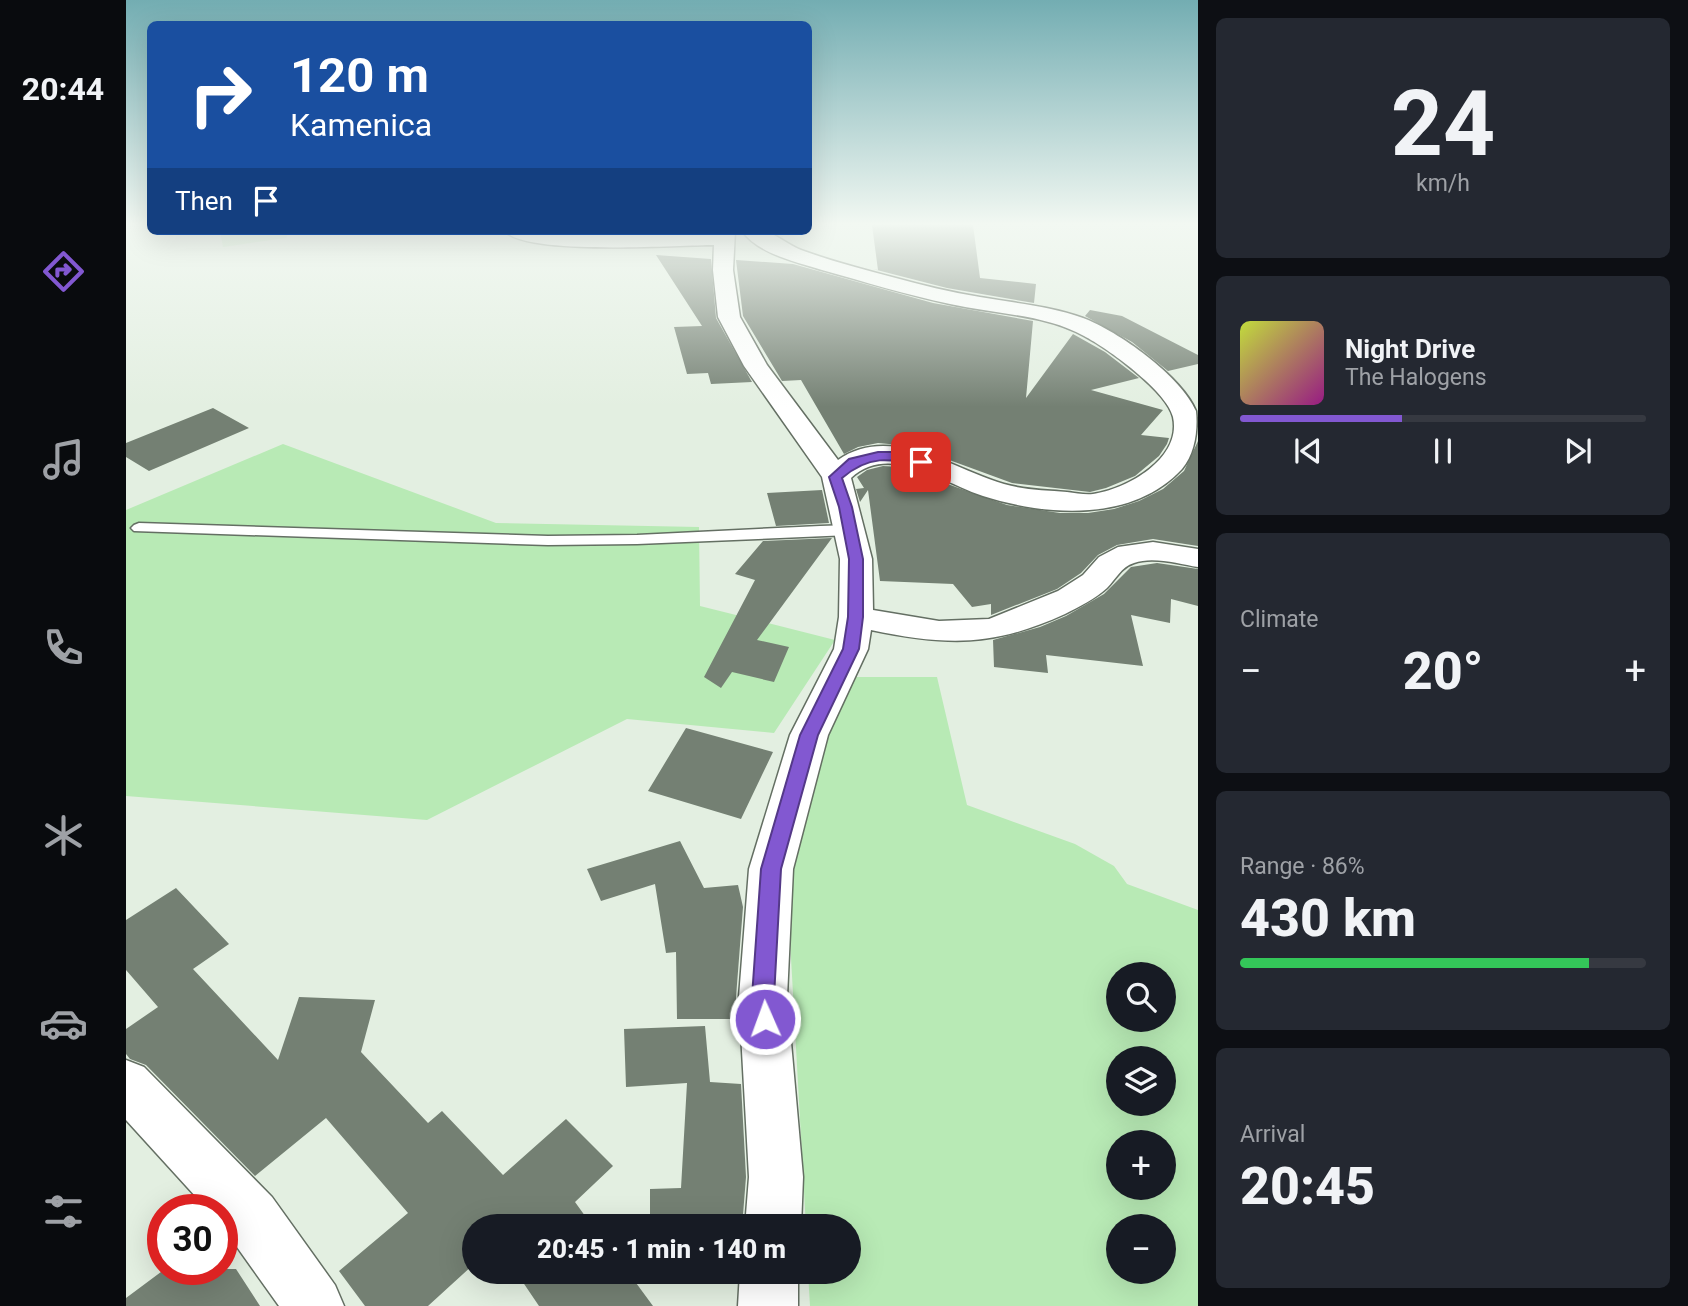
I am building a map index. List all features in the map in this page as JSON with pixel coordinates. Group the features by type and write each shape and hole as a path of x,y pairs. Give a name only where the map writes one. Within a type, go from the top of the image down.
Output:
{"street":[{"path":"725,286 729,317 755,366 836,477 856,559 856,617 851,649 809,735 771,869 763,997 776,1177 774,1214"},
{"path":"836,477 853,461 878,456 899,456 944,468 989,489 1036,499 1093,503 1124,494 1188,462 1184,393 1116,343 1075,323 903,286"},
{"path":"856,617 932,631 990,629 1059,602 1094,584 1111,562 1133,553 1159,552 1198,558"},
{"path":"126,1084 252,1217 314,1306"},
{"path":"768,1306 769,1284"}],"lane":[{"path":"139,528 284,531 450,539 608,541 850,530"}],"green space":[{"path":"283,444 496,523 699,527 700,606 835,640 774,733 627,719 427,820 126,796 126,510"},
{"path":"854,677 937,677 967,805 1075,844 1114,866 1127,884 1198,910 1198,1306 810,1306 809,1284 861,1284 861,1214 805,1214 789,922 794,860 824,735"}],"building":[{"path":"676,286 713,286 716,318 752,382 711,384 708,373 687,374 674,327 702,326"},
{"path":"739,286 872,286 933,303 1033,321 1026,398 1073,334 1105,352 1139,378 1091,390 1163,410 1141,435 1169,438 1159,456 1135,476 1090,492 1012,483 922,450 900,445 878,443 858,447 844,454 801,380 782,381 743,316"},
{"path":"939,286 1036,286 1034,303"},
{"path":"1090,310 1122,316 1198,355 1198,364 1168,371 1132,342 1085,316"},
{"path":"213,408 249,428 149,471 126,457 126,443"},
{"path":"1198,441 1198,546 1153,539 1117,545 1098,555 1081,573 1057,589 991,615 991,604 972,607 953,584 880,581 868,490 860,502 856,489 864,488 857,477 867,470 883,466 899,467 1007,505 1060,513 1088,513 1139,501 1163,489 1184,471"},
{"path":"822,490 829,523 776,526 767,493"},
{"path":"832,538 757,640 789,647 774,682 732,672 721,688 704,677 755,580 735,574 763,541"},
{"path":"1157,563 1198,569 1198,606 1171,599 1170,623 1131,615 1143,666 1046,655 1048,673 994,667 993,640 1040,627 1066,616 1104,594 1131,567"},
{"path":"686,728 773,752 741,819 648,791"},
{"path":"680,841 704,888 738,885 743,907 736,997 738,1019 677,1019 676,952 666,953 655,884 601,901 587,869"},
{"path":"176,888 229,944 193,969 278,1060 299,997 375,1000 361,1052 428,1123 442,1111 503,1175 566,1119 613,1166 575,1202 584,1214 462,1214 462,1275 428,1306 365,1306 339,1271 408,1213 326,1118 255,1176 146,1065 130,1059 126,1054 126,1029 158,1007 126,970 126,920"},
{"path":"705,1026 710,1082 741,1084 746,1177 743,1214 650,1214 650,1189 681,1188 687,1083 626,1087 624,1029"},
{"path":"238,1272 260,1306 126,1306 126,1298 147,1282 147,1285 238,1285"},
{"path":"524,1284 637,1284 653,1306 539,1306"}],"route":[{"path":"765,1019 763,997 771,869 809,735 851,649 856,617 856,559 836,477 853,461 878,456 899,456 921,462"}]}
